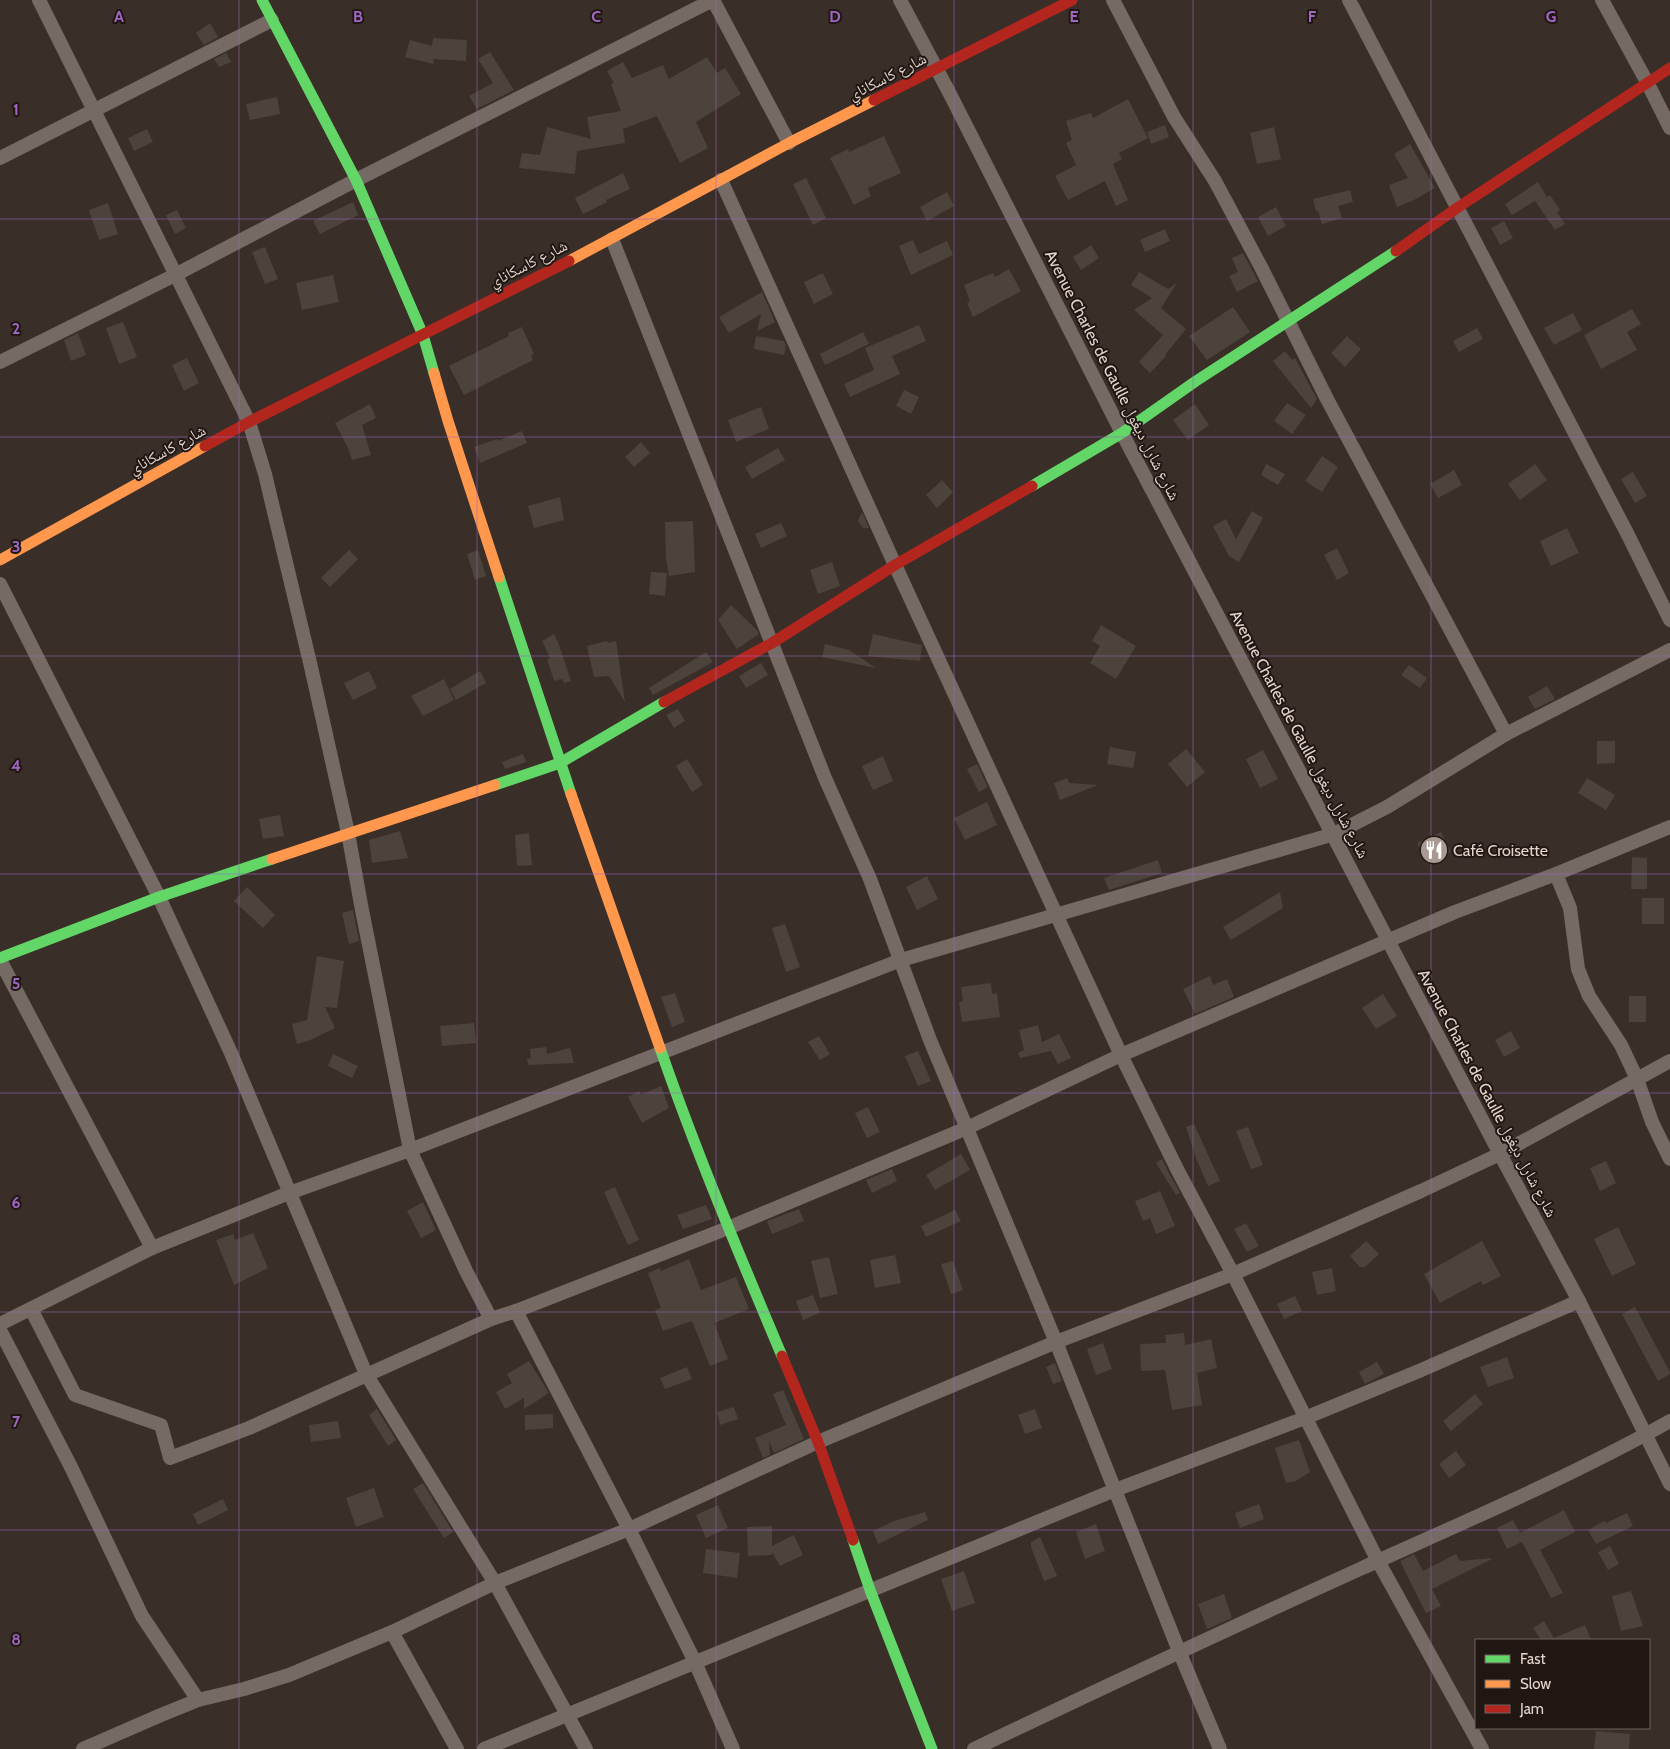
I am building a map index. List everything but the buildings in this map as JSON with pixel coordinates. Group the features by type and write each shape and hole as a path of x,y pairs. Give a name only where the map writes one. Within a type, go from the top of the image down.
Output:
{"street":[{"path":"39,0 249,422 265,474 348,833 410,1150 466,1272 491,1319"},
{"path":"262,0 356,180 424,335 451,430 560,763 662,1054 728,1228 818,1442 870,1590 932,1749"},
{"path":"0,362 175,275 356,180 713,0 789,143"},
{"name":"Avenue Charles de Gaulle شارع شارل ديغول","path":"900,0 1122,433 1579,1301 1670,1484"},
{"name":"شارع كاسكاناي","path":"0,560 249,422 612,239 789,143 1072,0"},
{"path":"1112,0 1174,117 1215,182 1289,322 1326,398 1506,734"},
{"path":"1349,0 1628,535 1670,620"},
{"path":"1602,0 1648,82 1670,128"},
{"path":"0,158 272,20"},
{"path":"152,1248 0,959 159,897 560,763 772,642 895,565 1122,433 1196,381 1289,322 1457,208 1670,68"},
{"path":"721,180 895,565 1121,1056 1378,1561 1482,1749"},
{"path":"612,239 817,759 870,879 918,1008 1056,1342 1220,1749"},
{"path":"0,584 159,897 231,1053 366,1374 495,1583 586,1749"},
{"path":"0,1324 152,1248 289,1193 410,1150 901,960 1334,834 1387,807 1506,734 1670,650"},
{"path":"31,1309 75,1395 161,1425 170,1458 249,1428 491,1319 728,1228 967,1128 1121,1056 1388,940 1670,827"},
{"path":"1556,874 1570,908 1578,969 1589,996 1621,1045 1637,1079 1652,1122 1670,1158"},
{"path":"83,1749 198,1700 289,1676 392,1632 495,1583 629,1529 818,1442 1056,1342 1233,1274 1500,1154 1670,1060"},
{"path":"484,1749 1115,1490 1305,1418 1419,1371 1579,1301"},
{"path":"516,1311 629,1529 695,1662 733,1749"},
{"path":"0,1330 71,1468 142,1616 198,1700"},
{"path":"974,1749 1179,1651 1504,1504 1670,1421"},
{"path":"392,1632 457,1749"}],"traffic: fast":[{"path":"262,0 356,180 423,335 434,373"},
{"path":"1032,486 1122,433 1196,381 1396,251"},
{"path":"499,577 571,794"},
{"path":"495,785 560,763 664,702"},
{"path":"0,958 159,897 272,859"},
{"path":"660,1048 703,1164 782,1356"},
{"path":"853,1540 870,1590 932,1749"}],"traffic: slow":[{"path":"569,261 789,143 874,100"},
{"path":"434,373 499,577"},
{"path":"0,560 205,446"},
{"path":"272,859 495,785"},
{"path":"571,794 660,1048"}],"traffic: jam":[{"path":"874,100 1072,0"},
{"path":"1396,251 1457,208 1670,68"},
{"path":"205,446 569,261"},
{"path":"664,702 772,643 895,565 1032,486"},
{"path":"782,1356 818,1442 853,1540"}],"place":[{"name":"Café Croisette","path":"1434,850"}]}
